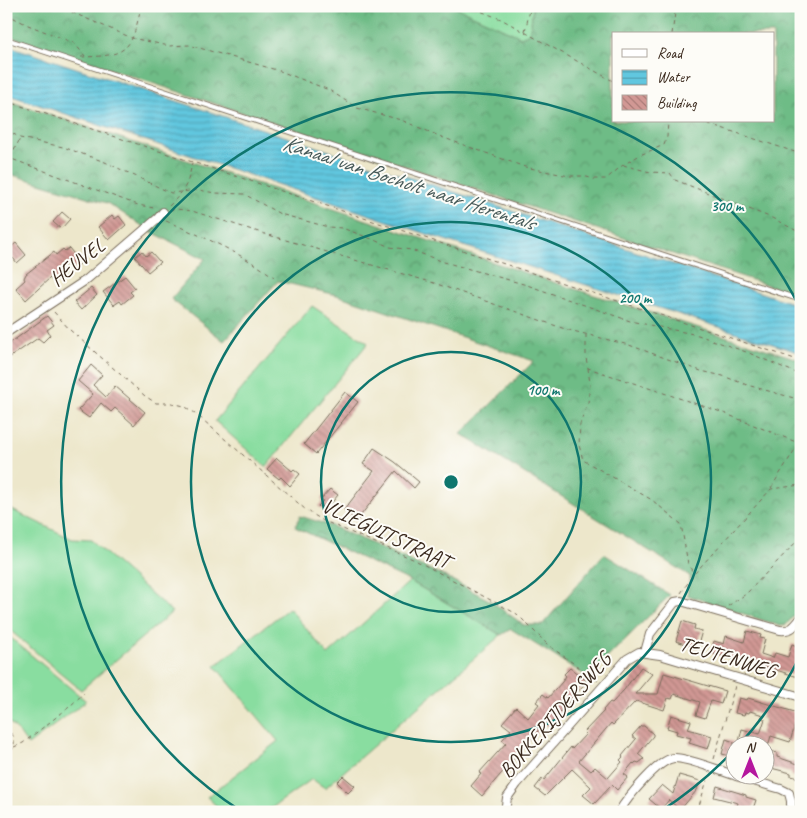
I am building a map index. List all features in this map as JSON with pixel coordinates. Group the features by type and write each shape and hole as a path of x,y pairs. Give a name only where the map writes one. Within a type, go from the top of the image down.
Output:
{"street":[{"name":"HEUVEL","path":"6,333 86,280 161,215"},
{"path":"645,652 650,634 675,602 681,601 780,630 794,628 801,618"},
{"name":"BOKKERIJDERSWEG","path":"505,812 507,798 511,792 603,685 627,659 639,652 645,652"},
{"name":"TEUTENWEG","path":"645,652 801,697"},
{"path":"619,812 659,765 668,759 677,757 724,772"},
{"path":"771,786 789,793 791,812"}],"lane":[{"path":"6,39 801,300"}],"path":[{"path":"57,6 132,38 168,46 189,45 280,71 329,90 357,108 401,120 444,138 525,167 594,179 606,179 623,165 640,155 664,145 667,137 668,122"},
{"path":"6,14 74,43 86,57 118,54 127,47 138,24 141,6"},
{"path":"467,6 501,19 612,80"},
{"path":"525,32 531,6"},
{"path":"672,32 676,6"},
{"path":"6,102 801,361"},
{"path":"703,122 801,154"},
{"path":"6,129 20,138 63,146 105,162 171,193 199,190 244,194 280,214 328,227 342,228 372,238 390,247 411,250 444,262 535,287 630,321 698,335 749,353 801,375"},
{"path":"10,158 20,138"},
{"path":"6,157 161,215 232,250 255,263 274,277"},
{"path":"161,215 183,192 189,178 192,162"},
{"path":"623,165 650,172 670,174 675,180 772,218 801,233"},
{"path":"161,215 176,209 220,218 265,234 434,283 565,329 629,345 701,371 801,400"},
{"name":"VLIEGUITSTRAAT","path":"49,306 70,330 145,396 156,403 184,406 195,413 306,510 322,520 416,560 517,614 548,645 603,685"},
{"path":"586,334 586,358 590,384 588,403 580,424 579,445 583,460 652,500 681,524 688,564 694,574"},
{"path":"588,368 721,412 800,444 771,489 694,574 675,602"},
{"path":"771,489 801,485"},
{"path":"720,612 746,594 801,537"},
{"path":"697,812 737,678"},
{"path":"6,756 14,746 23,743 84,693"},
{"path":"6,727 14,737 14,746"}],"green space":[{"path":"6,6 453,6 521,37 530,33 533,6 801,6 801,296 6,35"},
{"path":"453,6 533,6 530,33 521,37"},
{"path":"6,100 559,284 801,360 801,607 786,625 780,626 687,595 690,576 461,434 534,361 337,295 278,281 224,341 171,299 205,259 152,232 107,203 6,173"},
{"path":"312,306 368,343 266,467 215,421"},
{"path":"6,507 72,539 91,540 172,612 81,690 6,627"},
{"path":"300,516 332,526 444,576 489,600 524,625 542,625 604,554 670,595 588,677 511,629 501,635 410,581 295,527"},
{"path":"410,581 501,635 325,788 312,779 266,812 223,812 207,797 278,741 215,666 289,608 328,655"},
{"path":"6,634 86,701 28,745 17,730 6,720"}],"water":[{"name":"Kanaal van Bocholt naar Herentals","path":"6,45 801,306 801,353 448,241 6,94"}],"building":[{"path":"62,212 70,219 61,229 53,222"},
{"path":"112,215 115,219 119,216 126,225 109,240 98,227"},
{"path":"16,243 26,255 17,263 13,258 11,260 6,255 6,251"},
{"path":"69,248 81,263 74,269 67,263 57,272 61,276 53,282 50,278 26,300 16,288 25,280 26,274 54,252 56,255 63,249 65,251"},
{"path":"142,251 146,256 151,252 160,262 148,272 135,257"},
{"path":"125,276 135,288 130,292 133,295 122,304 120,301 114,305 103,292"},
{"path":"91,288 97,295 81,310 74,302"},
{"path":"47,316 54,325 47,330 50,335 43,342 38,338 6,360 6,346"},
{"path":"91,365 102,375 93,385 106,397 115,386 145,412 134,425 115,408 111,412 101,403 89,418 78,410 93,394 78,381"},
{"path":"345,392 358,402 316,454 304,444"},
{"path":"374,448 419,482 414,488 396,471 357,520 344,510 374,471 363,464"},
{"path":"277,458 292,471 294,469 300,474 290,486 281,477 279,479 267,469"},
{"path":"330,489 338,495 325,511 318,506 323,501 321,499"},
{"path":"682,621 695,625 694,629 702,631 697,648 676,641"},
{"path":"747,631 761,635 760,638 765,639 761,654 773,658 775,653 788,657 792,644 799,647 801,678 711,653 714,641 724,644 726,636 744,642"},
{"path":"641,667 652,674 635,694 658,694 664,673 725,691 721,704 711,701 705,718 696,715 700,702 674,694 672,699 668,698 664,710 636,701 613,725 611,723 579,761 591,771 595,767 608,778 622,762 620,760 622,756 636,739 632,736 641,726 644,726 653,734 638,754 644,759 639,763 633,763 624,774 628,777 617,790 612,785 594,804 583,795 591,787 572,769 545,796 535,788 571,747 572,749 586,734 584,732 610,702 612,703 624,690"},
{"path":"570,668 587,681 548,726 544,724 482,796 471,786 481,774 479,773 506,743 502,740 511,730 502,723 516,707 528,718 539,704 536,702 543,694 548,698 562,682 566,676 564,674"},
{"path":"739,698 747,700 748,698 798,713 797,718 801,719 798,726 795,725 790,742 774,736 740,736 742,729 760,734 765,719 761,718 763,715 750,711 749,713 745,712 744,715 735,713"},
{"path":"671,715 691,721 688,729 712,736 708,749 689,743 691,738 676,734 677,731 667,728"},
{"path":"774,752 777,753 777,757 801,765 801,777 791,776 791,773 774,769"},
{"path":"679,775 700,781 697,790 680,810 669,800 661,809 649,799 662,785 673,794"},
{"path":"343,776 355,786 348,793 337,782"},
{"path":"717,786 756,800 752,812 736,810 738,803 714,797"}]}
